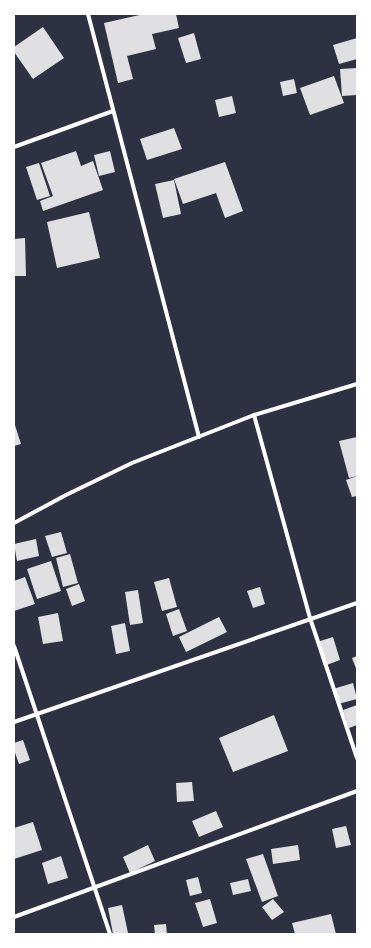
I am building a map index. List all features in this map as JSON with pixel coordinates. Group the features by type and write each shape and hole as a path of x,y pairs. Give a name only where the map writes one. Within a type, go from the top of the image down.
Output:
{"street":[{"path":"88,14 199,437"},
{"path":"14,147 113,111"},
{"path":"14,523 66,495 132,463 254,415 357,384"},
{"path":"254,415 310,618 357,758"},
{"path":"14,722 310,618 357,603"},
{"path":"14,646 110,934"},
{"path":"14,917 357,791"}],"building":[{"path":"144,14 176,14 179,28 152,34 156,49 127,56 133,79 118,83 104,23"},
{"path":"43,27 64,58 33,79 14,52 14,47"},
{"path":"194,33 201,59 186,63 178,38"},
{"path":"357,38 357,59 339,64 333,45"},
{"path":"357,68 357,95 342,96 340,69"},
{"path":"334,76 344,103 310,115 300,88"},
{"path":"294,79 297,93 283,96 280,82"},
{"path":"232,96 236,113 219,117 215,100"},
{"path":"174,128 182,149 147,160 140,139"},
{"path":"76,151 81,166 93,161 103,190 43,211 40,201 53,196 41,163"},
{"path":"110,151 115,172 99,176 94,155"},
{"path":"225,162 243,211 225,218 216,193 183,204 174,179"},
{"path":"39,163 50,196 37,200 26,167"},
{"path":"174,180 181,214 163,218 155,184"},
{"path":"89,212 100,258 57,268 47,222"},
{"path":"25,238 26,276 14,276 14,239"},
{"path":"14,422 21,444 14,446"},
{"path":"357,437 357,476 349,478 339,441"},
{"path":"357,476 357,496 352,497 346,480"},
{"path":"61,532 67,553 52,557 45,536"},
{"path":"36,539 39,556 17,561 14,544"},
{"path":"70,554 78,583 63,587 56,558"},
{"path":"51,561 61,591 37,599 27,569"},
{"path":"25,577 35,604 14,611 14,581"},
{"path":"169,578 177,607 162,611 154,582"},
{"path":"79,584 85,601 72,606 66,589"},
{"path":"260,587 265,604 253,608 247,591"},
{"path":"138,590 143,623 130,625 125,592"},
{"path":"179,609 187,631 173,636 166,614"},
{"path":"58,613 63,641 43,644 38,617"},
{"path":"219,617 227,632 186,652 179,637"},
{"path":"125,623 130,651 116,654 111,626"},
{"path":"333,637 340,660 324,666 317,642"},
{"path":"357,656 357,671 352,658"},
{"path":"353,683 357,699 338,704 333,689"},
{"path":"357,705 357,725 349,728 343,710"},
{"path":"274,715 288,751 233,772 219,738"},
{"path":"23,740 30,760 19,764 14,750 14,743"},
{"path":"192,782 194,801 177,802 176,783"},
{"path":"216,811 223,827 199,837 192,821"},
{"path":"33,822 42,850 14,859 14,828"},
{"path":"346,826 351,845 336,848 332,829"},
{"path":"148,845 155,861 130,873 123,857"},
{"path":"298,845 300,860 273,864 271,849"},
{"path":"263,854 278,896 262,902 246,859"},
{"path":"61,856 68,878 48,884 42,863"},
{"path":"198,877 202,893 190,896 186,880"},
{"path":"248,879 251,891 233,895 230,883"},
{"path":"210,899 217,923 203,927 195,903"},
{"path":"273,899 284,912 272,920 262,907"},
{"path":"122,905 128,933 113,934 108,908"},
{"path":"331,914 336,934 295,934 292,923"},
{"path":"166,924 167,934 155,934 154,925"}]}
